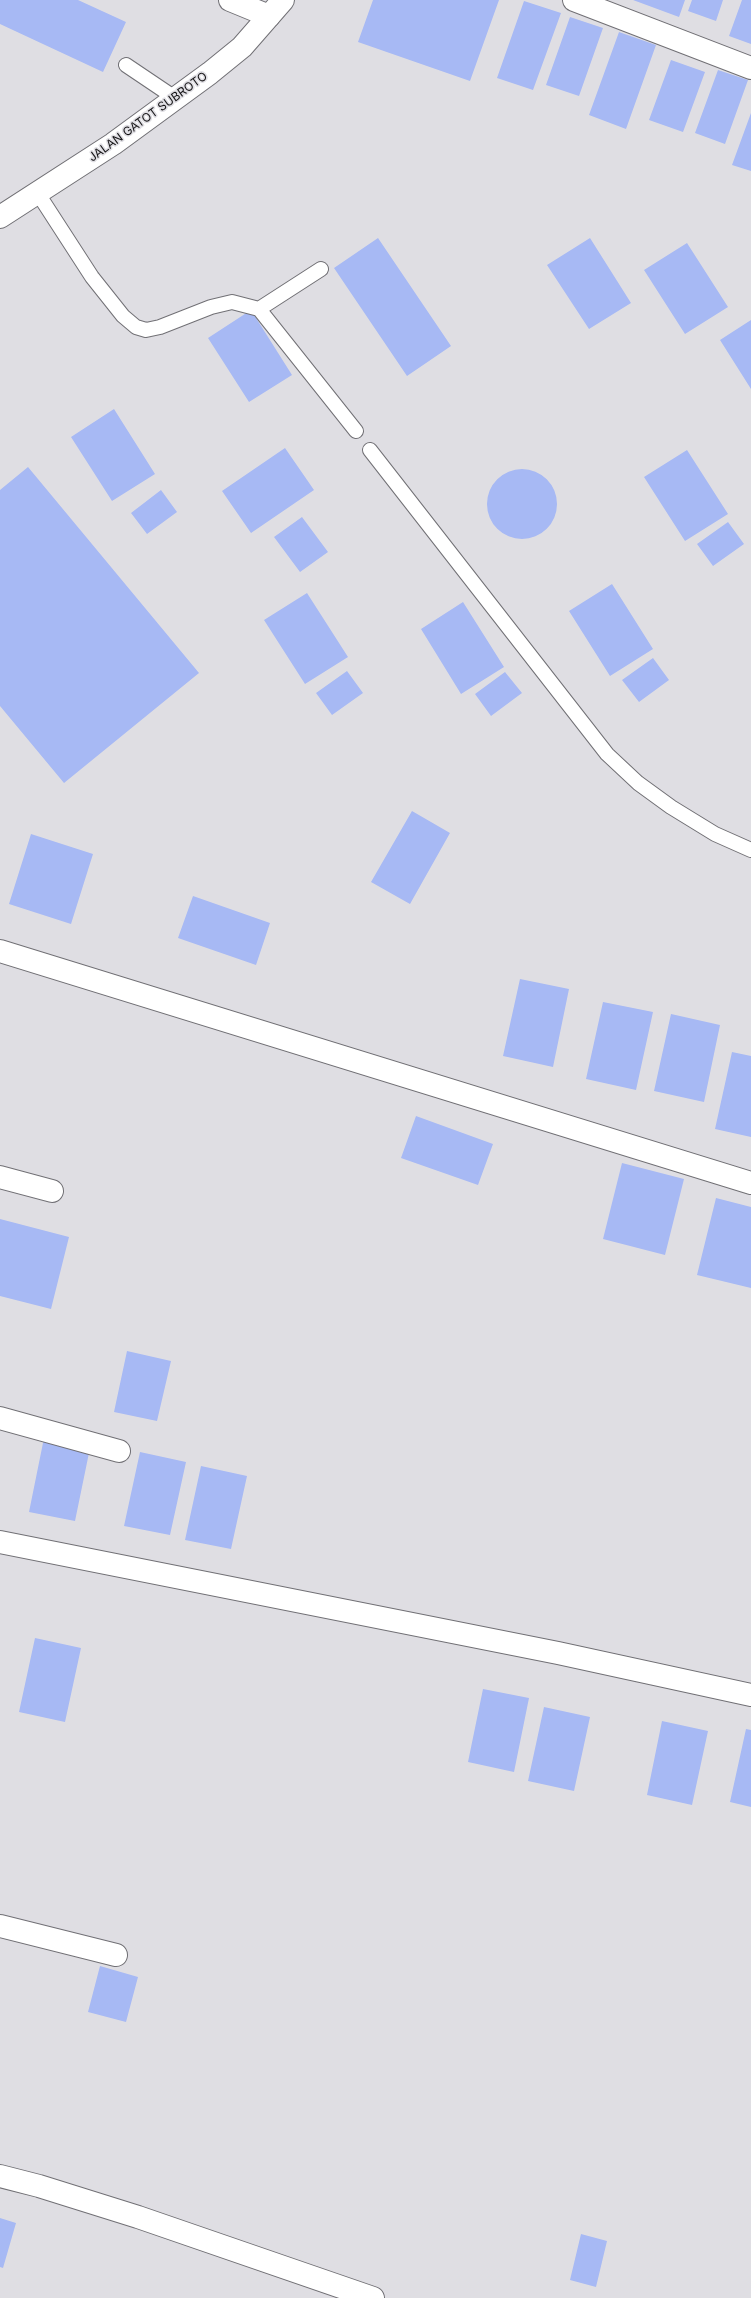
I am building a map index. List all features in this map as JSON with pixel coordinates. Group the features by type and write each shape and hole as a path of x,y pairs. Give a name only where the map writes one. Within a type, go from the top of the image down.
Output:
{"street":[{"path":"230,0 276,8"},
{"path":"574,0 751,68"},
{"name":"JALAN GATOT SUBROTO","path":"0,216 113,144 175,98 242,47 276,8"},
{"path":"0,950 751,1183"},
{"path":"0,1177 52,1191"},
{"path":"0,1418 119,1451"},
{"path":"0,1542 550,1652 751,1695"},
{"path":"0,1926 116,1955"},
{"path":"0,2176 39,2186 138,2217 373,2298"}],"lane":[{"path":"126,65 175,98"},
{"path":"38,192 92,277 123,316 136,327 146,330 160,328 210,307 232,302 259,309 356,431"},
{"path":"259,309 321,269"},
{"path":"370,450 607,754 638,783 671,807 715,834 751,850"}],"building":[{"path":"0,0 78,0 126,22 103,72 0,24"},
{"path":"373,0 499,0 470,81 358,42"},
{"path":"633,0 685,0 679,17"},
{"path":"692,0 723,0 716,21 688,11"},
{"path":"742,0 751,0 751,44 729,36"},
{"path":"524,1 561,13 533,90 497,78"},
{"path":"570,17 603,28 579,96 546,85"},
{"path":"619,32 656,45 626,129 589,115"},
{"path":"671,60 705,72 683,132 649,120"},
{"path":"718,70 748,80 725,144 695,133"},
{"path":"751,113 751,171 732,165"},
{"path":"378,238 451,346 407,376 334,268"},
{"path":"590,238 631,303 589,329 547,265"},
{"path":"687,243 728,307 685,334 644,270"},
{"path":"251,310 292,375 249,402 208,338"},
{"path":"751,320 751,389 720,340"},
{"path":"114,409 155,474 112,501 71,437"},
{"path":"285,448 314,490 251,533 222,491"},
{"path":"687,450 728,514 685,541 644,477"},
{"path":"28,467 199,673 64,783 0,706 0,490"},
{"path":"522,469 535,472 547,479 554,491 557,504 554,517 547,529 535,536 522,539 509,536 497,529 490,517 487,504 490,491 497,479 509,472"},
{"path":"161,490 177,512 147,534 131,513"},
{"path":"302,517 328,552 300,572 274,537"},
{"path":"728,522 744,544 713,566 697,544"},
{"path":"612,584 653,649 610,676 569,611"},
{"path":"307,593 348,657 305,684 264,620"},
{"path":"463,602 504,667 461,694 421,629"},
{"path":"653,658 669,680 639,702 622,680"},
{"path":"347,671 363,693 332,715 316,693"},
{"path":"505,672 522,693 491,716 475,694"},
{"path":"412,811 450,833 410,904 371,882"},
{"path":"31,834 93,854 71,924 9,904"},
{"path":"193,896 270,923 256,965 178,938"},
{"path":"520,979 569,989 553,1067 503,1056"},
{"path":"603,1002 653,1012 636,1090 586,1079"},
{"path":"671,1014 720,1025 704,1102 654,1091"},
{"path":"732,1052 751,1056 751,1137 715,1129"},
{"path":"416,1116 493,1144 478,1185 401,1158"},
{"path":"622,1163 684,1179 665,1255 603,1239"},
{"path":"716,1198 751,1207 751,1288 697,1275"},
{"path":"0,1219 69,1237 51,1309 0,1296"},
{"path":"127,1351 171,1361 157,1421 114,1412"},
{"path":"44,1438 90,1448 75,1521 29,1512"},
{"path":"140,1452 186,1462 170,1535 124,1526"},
{"path":"201,1466 247,1476 231,1549 185,1540"},
{"path":"35,1638 81,1648 65,1722 19,1712"},
{"path":"483,1689 529,1698 514,1772 468,1762"},
{"path":"544,1707 590,1717 574,1791 528,1781"},
{"path":"662,1721 708,1731 692,1805 647,1795"},
{"path":"746,1729 751,1730 751,1807 730,1802"},
{"path":"100,1966 138,1977 126,2022 88,2012"},
{"path":"0,2218 16,2223 3,2268 0,2267"},
{"path":"581,2234 607,2241 596,2287 570,2280"}]}
